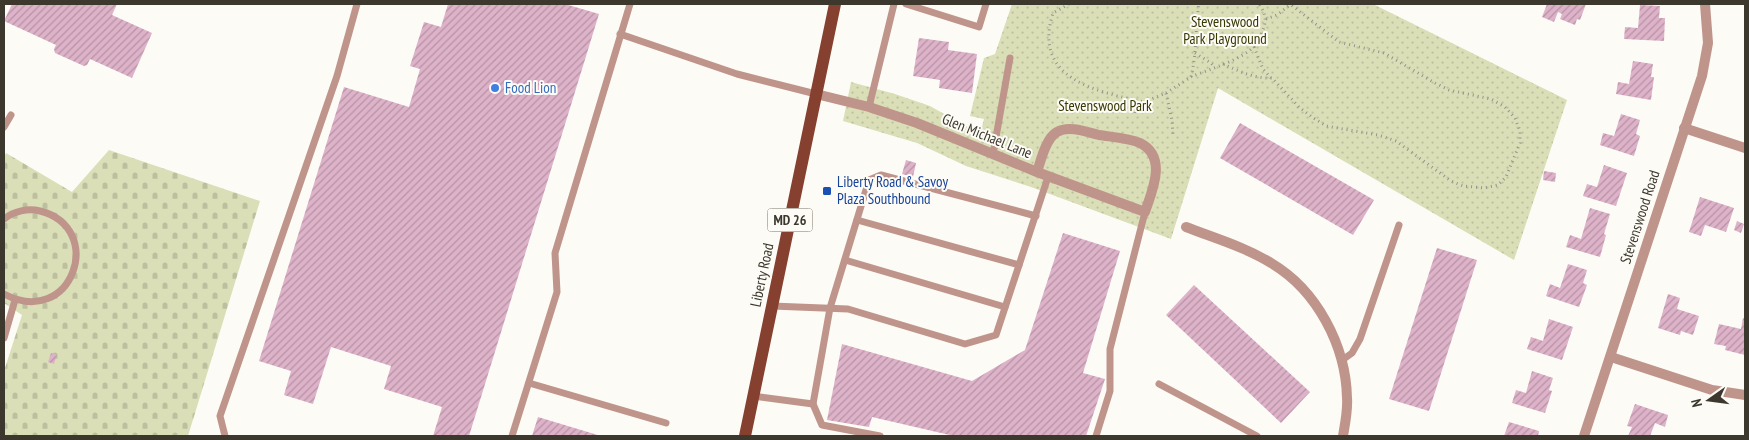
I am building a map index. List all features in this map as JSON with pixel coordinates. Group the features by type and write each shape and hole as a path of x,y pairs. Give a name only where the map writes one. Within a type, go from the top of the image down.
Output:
{"main road":[{"name":"Liberty Road","path":"745,436 835,4"}],"street":[{"name":"Stevenswood Road","path":"1584,436 1702,76 1708,43 1705,4"},
{"name":"Glen Michael Lane","path":"816,94 869,107 917,123 1048,177 1145,212"},
{"path":"1684,128 1745,148"},
{"path":"1037,172 1050,140 1057,132 1069,129 1139,143 1150,149 1154,159 1156,177 1145,212"},
{"path":"1186,227 1247,251 1272,264 1294,281 1312,300 1328,324 1342,361 1348,400 1343,436"},
{"path":"1611,357 1712,390 1745,395"}],"lane":[{"path":"225,436 220,416 337,76 357,4"},
{"path":"512,436 557,292 555,253 630,4"},
{"path":"869,107 894,4"},
{"path":"906,4 979,27 986,4"},
{"path":"620,34 737,74 816,94"},
{"path":"993,154 1010,58"},
{"path":"4,127 11,115"},
{"path":"880,436 822,425 813,404 830,308 869,180 881,175 1036,216"},
{"path":"772,306 848,309 965,344 996,334 1048,177"},
{"path":"4,218 22,210 49,213 60,220 69,231 75,244 76,261 74,272 67,284 57,294 44,301 28,303 15,300 4,294"},
{"path":"1096,436 1110,391 1110,349 1145,212"},
{"path":"857,220 1019,265"},
{"path":"1342,361 1352,353 1360,339 1398,225"},
{"path":"845,260 1005,307"},
{"path":"4,338 15,300"},
{"path":"529,383 666,424"},
{"path":"1159,384 1257,436"},
{"path":"753,396 813,404"}],"path":[{"path":"1069,4 1053,13 1050,23 1048,37 1051,53 1059,67 1072,79 1090,88 1144,102"},
{"path":"1191,76 1195,59 1195,24 1199,4"},
{"path":"1135,113 1137,105 1166,93 1191,76 1237,59 1254,46 1266,22 1264,11 1259,4"},
{"path":"1254,46 1263,69 1291,96 1299,107 1326,126 1396,140 1451,181 1463,186 1484,188 1498,185 1506,177 1520,143 1520,131 1515,118 1505,107 1491,100 1442,86 1384,53 1340,42 1290,4 1266,20"},
{"path":"1195,53 1214,67"},
{"path":"1223,64 1251,75 1272,78"},
{"path":"1166,93 1173,134"}],"green space":[{"name":"Stevenswood Park","path":"1012,4 1373,4 1567,100 1514,260 1218,88 1171,239 1031,187 966,166 917,143 843,121 851,82 930,106 980,134 984,119 970,116 984,58 995,54"},
{"path":"109,150 260,201 188,436 4,436 4,371 22,315 4,303 4,157 6,153 72,192"}],"building":[{"path":"12,4 117,4 112,15 152,33 132,78 90,59 87,65 84,66 55,53 56,45 4,21"},
{"path":"448,4 565,4 599,14 469,436 433,436 442,407 384,389 391,366 331,347 313,404 284,395 291,371 259,361 344,87 409,107 420,69 410,66 424,22 441,27"},
{"path":"1547,4 1586,4 1580,20 1577,19 1575,25 1560,19 1562,14 1558,12 1554,22 1542,17"},
{"path":"1640,5 1660,6 1659,18 1665,18 1664,41 1624,39 1625,27 1638,28"},
{"path":"919,38 949,42 948,50 977,54 972,93 939,88 940,80 913,76"},
{"path":"1633,61 1653,64 1651,77 1654,77 1651,100 1616,94 1618,82 1629,84"},
{"path":"1621,114 1640,120 1636,134 1640,136 1634,156 1600,145 1603,133 1614,136"},
{"path":"1240,123 1374,200 1353,235 1220,158"},
{"path":"906,160 916,163 913,177 902,174"},
{"path":"1604,165 1627,173 1616,206 1583,196 1587,184 1597,187"},
{"path":"1544,171 1556,173 1555,182 1543,180"},
{"path":"1700,197 1734,208 1726,232 1705,225 1701,236 1689,232"},
{"path":"1590,208 1610,214 1600,257 1566,247 1570,235 1581,239"},
{"path":"1737,221 1744,224 1741,233 1734,230"},
{"path":"1063,233 1120,251 1083,373 1105,379 1086,436 954,436 872,417 869,427 827,420 842,344 972,381 1025,350"},
{"path":"1437,248 1477,260 1429,411 1389,399"},
{"path":"1568,264 1587,270 1583,283 1587,285 1579,307 1546,296 1550,284 1560,288"},
{"path":"1194,285 1310,392 1281,423 1166,315"},
{"path":"1668,294 1680,298 1677,309 1699,316 1693,335 1681,331 1680,335 1658,328"},
{"path":"1743,318 1745,319 1745,355 1725,350 1726,346 1714,344 1719,324 1741,329"},
{"path":"1549,319 1573,327 1562,360 1527,349 1531,337 1543,341"},
{"path":"51,353 57,355 54,364 48,362"},
{"path":"1532,371 1553,378 1549,390 1552,391 1545,413 1512,403 1516,390 1526,393"},
{"path":"1635,404 1668,415 1665,427 1655,423 1650,436 1628,436 1632,427 1627,426"},
{"path":"538,417 601,436 532,436"},
{"path":"1509,422 1539,431 1538,436 1504,436"}],"place":[{"name":"Food Lion","path":"495,88"},
{"name":"Liberty Road & Savoy Plaza Southbound","path":"827,191"}],"park label":[{"name":"Stevenswood Park Playground","path":"1225,30"}]}
